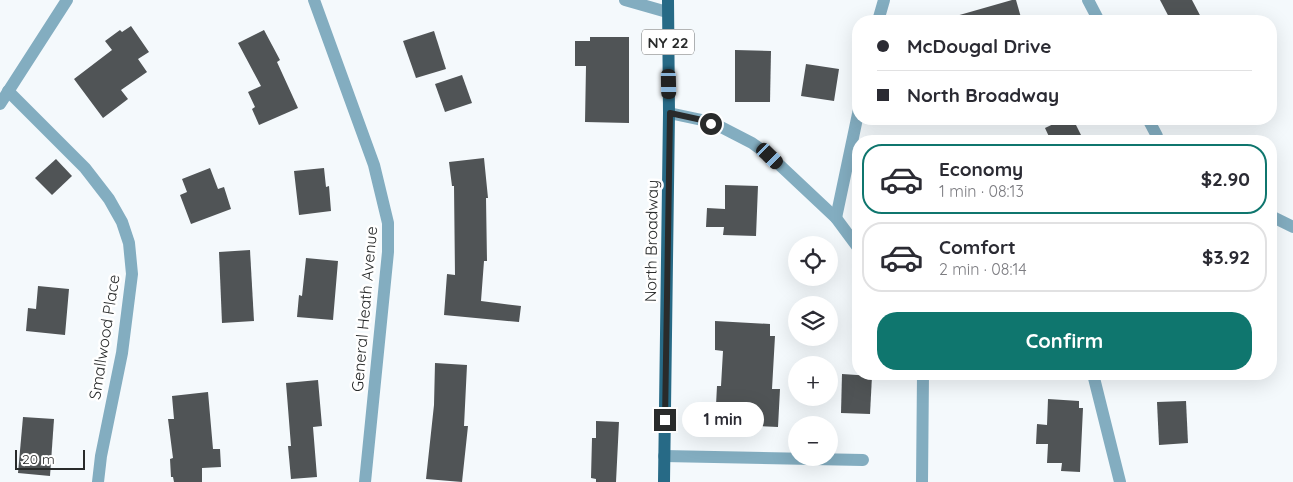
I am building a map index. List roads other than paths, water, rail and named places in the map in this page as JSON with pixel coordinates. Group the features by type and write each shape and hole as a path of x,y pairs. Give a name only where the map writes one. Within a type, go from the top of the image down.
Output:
{"main road":[{"name":"North Broadway","path":"664,482 670,113 668,6"}],"street":[{"path":"0,104 67,0"},
{"name":"General Heath Avenue","path":"314,0 374,165 388,223 388,252 365,482"},
{"path":"625,0 668,6"},
{"path":"880,15 884,0"},
{"path":"1088,0 1096,15"},
{"name":"Smallwood Place","path":"8,91 85,168 108,198 122,222 129,243 132,274 122,353 107,423 98,482"},
{"path":"670,113 702,120 721,127 752,143 770,156 836,218 852,240"},
{"path":"836,218 852,142"},
{"path":"1277,219 1293,228"},
{"path":"922,482 923,380"},
{"path":"1094,380 1120,482"},
{"path":"664,456 863,460"}]}
